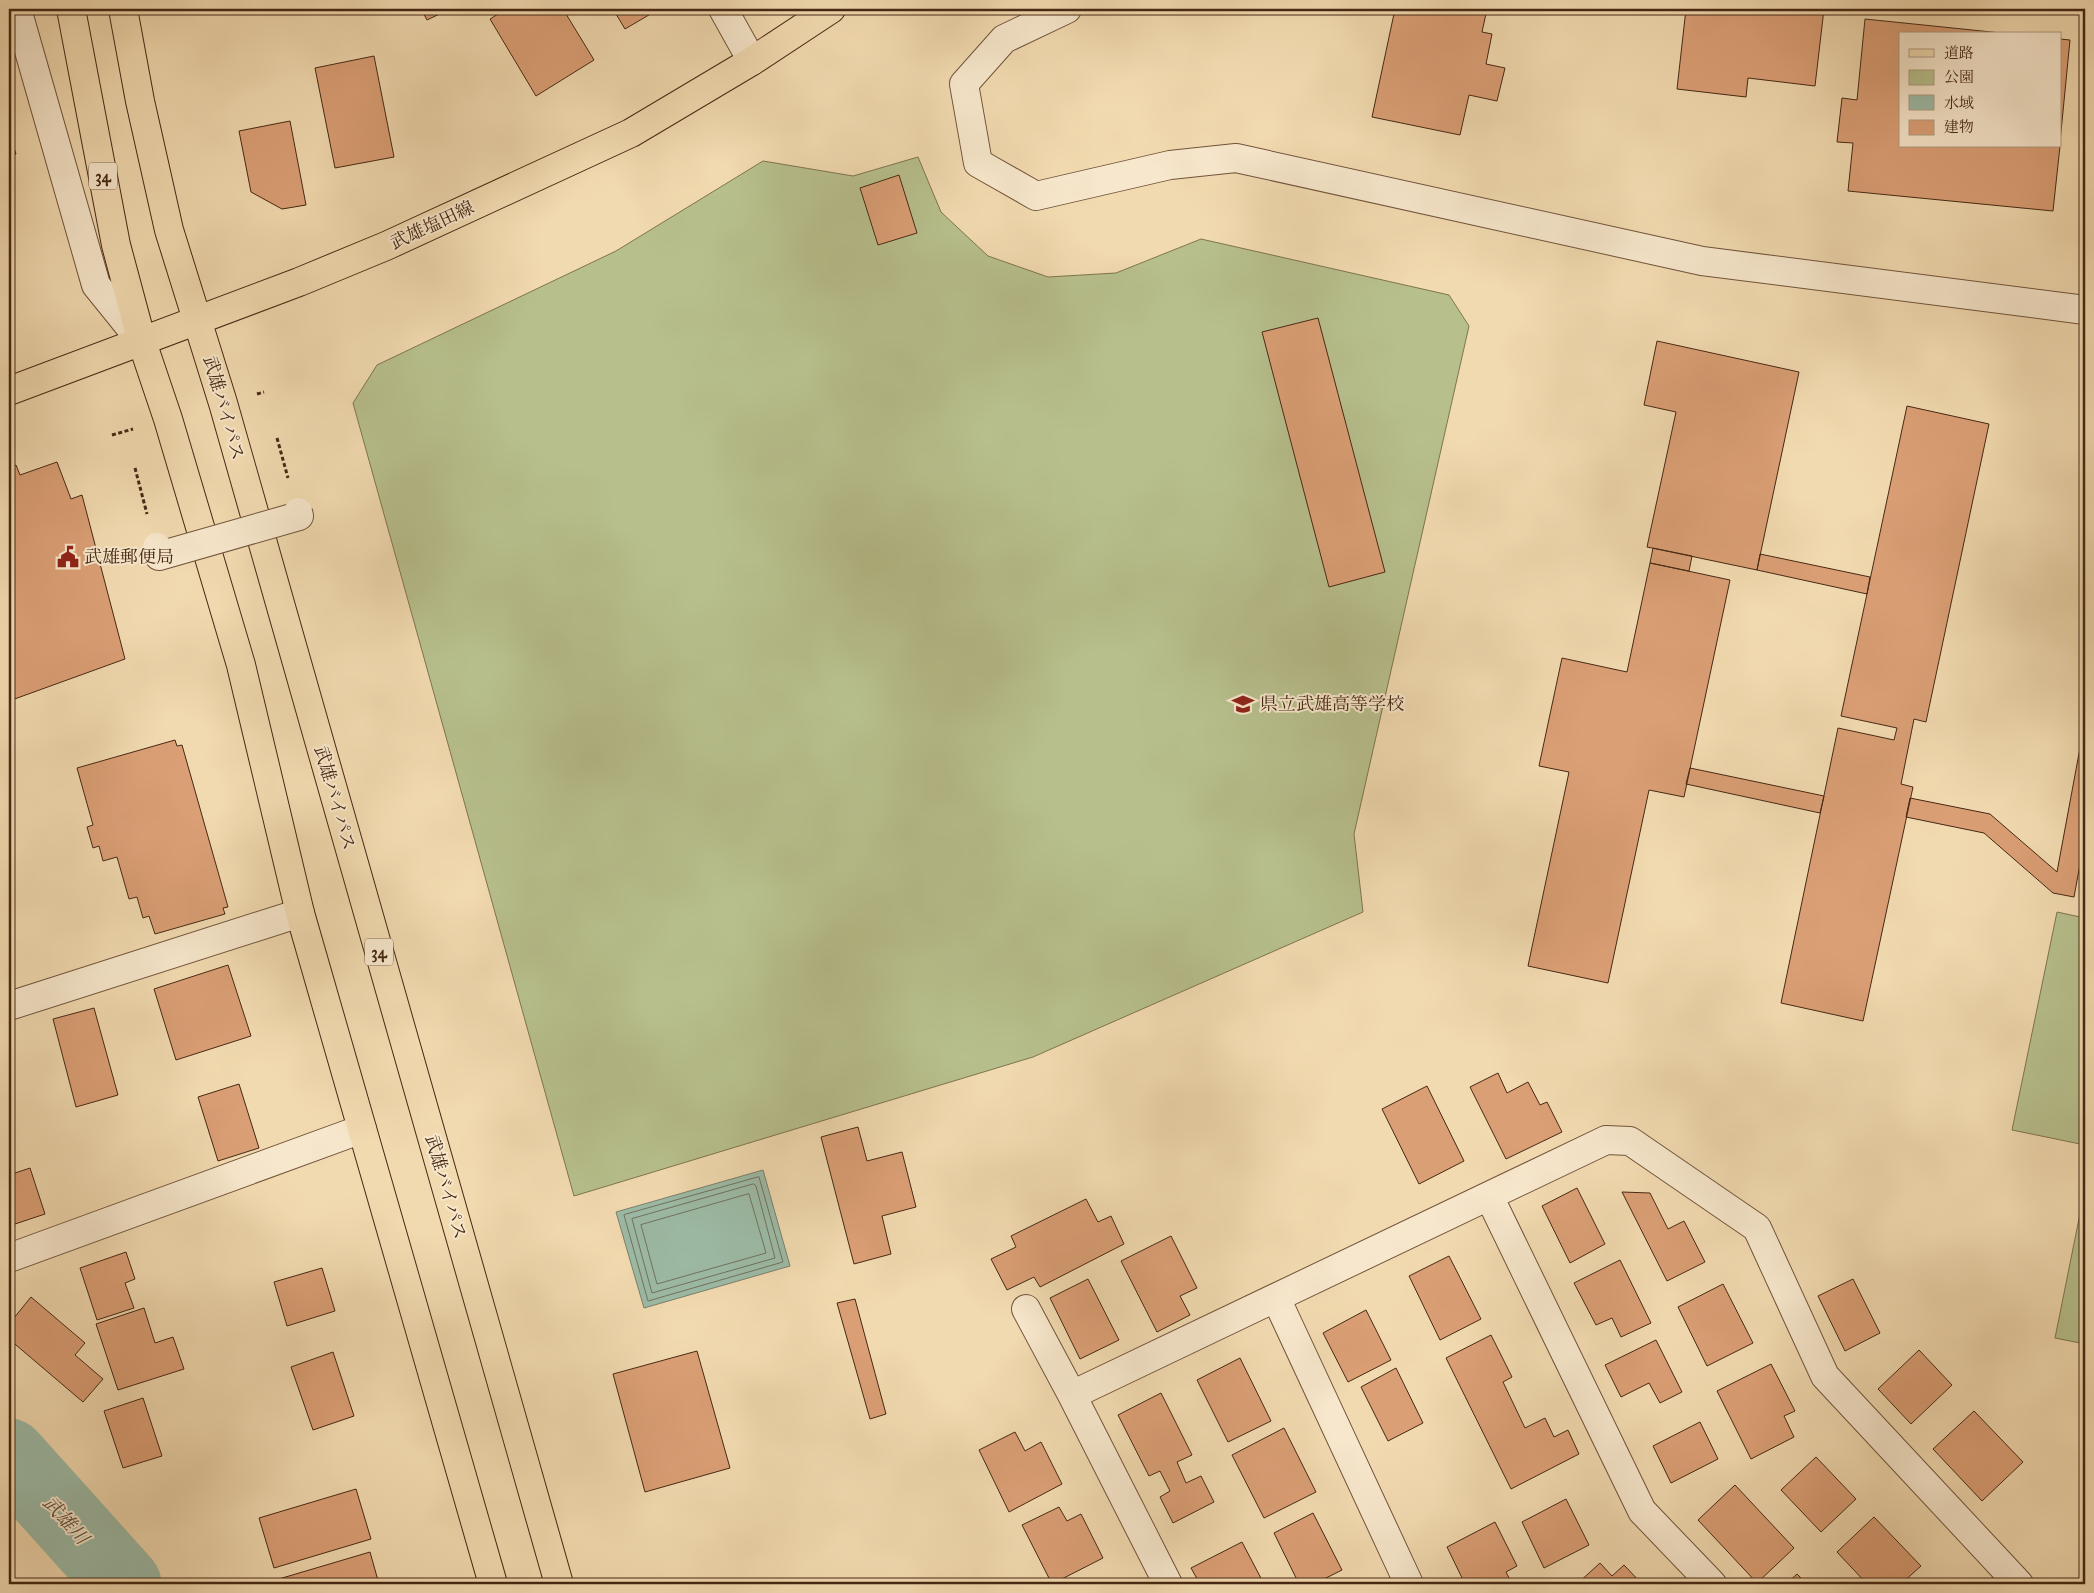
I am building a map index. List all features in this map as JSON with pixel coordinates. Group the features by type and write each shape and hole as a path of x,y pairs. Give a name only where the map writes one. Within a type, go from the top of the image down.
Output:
{"main road":[{"name":"34","path":"71,9 116,245 142,342 168,419 242,665 300,913 493,1584"},
{"name":"武雄バイパス","path":"123,9 140,101 169,230 223,403 559,1584"},
{"name":"武雄塩田線","path":"9,391 198,321 386,246 631,133 752,61 831,9"}],"street":[{"path":"18,9 96,285 142,342"},
{"path":"723,9 752,61"},
{"path":"1067,9 1004,40 964,84 978,162 1036,196 1170,165 1236,158 1702,261 2085,310"},
{"path":"157,548 159,556 299,516 298,512"},
{"path":"9,1006 300,913"},
{"path":"9,1258 362,1129"},
{"path":"1072,1395 1606,1140 1630,1141 1757,1228 1825,1376 2019,1584"},
{"path":"1489,1196 1642,1510 1711,1584"},
{"path":"1276,1298 1408,1584"},
{"path":"1026,1309 1168,1584"}],"path":[{"path":"277,438 298,512"},
{"path":"135,468 157,548"}],"green space":[{"path":"918,157 941,212 988,256 1048,277 1116,273 1201,239 1449,295 1469,326 1354,834 1363,912 1033,1057 574,1196 353,403 377,365 616,251 763,161 853,176"},
{"path":"2057,912 2085,918 2085,1145 2012,1130"},
{"path":"2085,1189 2085,1344 2055,1338"}],"water":[{"path":"763,1170 790,1266 644,1308 616,1212"}],"building":[{"path":"421,9 450,9 427,20"},
{"path":"506,9 563,9 594,60 536,96 490,19"},
{"path":"613,9 659,9 625,29"},
{"path":"1395,9 1487,9 1482,32 1492,34 1486,64 1505,68 1497,101 1469,95 1460,135 1372,117"},
{"path":"1686,9 1824,9 1815,86 1748,78 1746,97 1677,89"},
{"path":"1865,19 1992,32 1899,32 1899,148 2060,148 2053,211 1848,191 1853,143 1837,142 1842,98 1857,100"},
{"path":"2062,39 2070,40 2062,122"},
{"path":"374,56 394,157 335,168 315,68"},
{"path":"290,121 306,205 282,209 251,192 239,131"},
{"path":"9,132 16,154 9,157"},
{"path":"899,175 917,233 878,245 860,188"},
{"path":"9,298 14,314 9,316"},
{"path":"1318,318 1385,572 1329,587 1262,332"},
{"path":"1657,341 1799,372 1757,570 1647,547 1676,412 1644,405"},
{"path":"1907,406 1989,424 1926,722 1914,719 1901,784 1913,787 1863,1021 1781,1003 1838,728 1894,740 1897,728 1841,716"},
{"name":"武雄郵便局","path":"57,462 71,499 82,495 125,659 9,701 9,468 16,465 20,475"},
{"path":"1653,548 1692,556 1689,571 1650,563"},
{"path":"1760,554 1870,577 1867,594 1757,570"},
{"path":"1650,563 1730,580 1684,797 1649,790 1608,983 1528,966 1569,772 1539,766 1562,658 1627,672"},
{"path":"2085,721 2085,837 2074,897 2053,893 1984,833 1906,817 1910,798 1990,814 2057,872"},
{"path":"175,740 177,746 182,745 228,907 223,908 225,914 155,934 149,916 143,918 137,897 129,899 117,857 103,861 99,846 93,848 87,827 93,825 77,768"},
{"path":"1690,768 1824,796 1820,813 1686,784"},
{"path":"228,965 251,1036 176,1060 154,989"},
{"path":"94,1008 118,1095 76,1107 53,1019"},
{"path":"1498,1073 1507,1093 1528,1082 1540,1105 1547,1102 1562,1132 1506,1159 1470,1087"},
{"path":"239,1084 259,1148 218,1161 198,1097"},
{"path":"1427,1086 1464,1161 1419,1184 1382,1109"},
{"path":"858,1127 867,1161 902,1152 916,1207 882,1216 891,1254 854,1264 821,1137"},
{"path":"30,1168 45,1214 9,1226 9,1175"},
{"path":"1577,1188 1605,1244 1570,1263 1542,1206"},
{"path":"1622,1192 1650,1193 1668,1229 1684,1221 1705,1262 1667,1281"},
{"path":"1086,1199 1098,1222 1111,1216 1124,1244 1040,1287 1034,1277 1007,1290 991,1259 1016,1247 1011,1236"},
{"path":"1171,1236 1197,1288 1180,1296 1190,1315 1157,1332 1121,1261"},
{"path":"126,1252 135,1279 125,1283 134,1308 97,1320 80,1268"},
{"path":"1449,1256 1481,1319 1440,1340 1409,1276"},
{"path":"1620,1260 1651,1323 1621,1337 1612,1318 1596,1325 1574,1283"},
{"path":"322,1268 335,1311 287,1326 274,1282"},
{"path":"1088,1279 1119,1340 1080,1359 1050,1298"},
{"path":"1853,1279 1880,1333 1845,1351 1818,1296"},
{"path":"1723,1284 1753,1343 1707,1366 1678,1307"},
{"path":"31,1297 85,1343 75,1355 103,1379 83,1402 9,1339 9,1324"},
{"path":"855,1299 886,1414 870,1419 837,1303"},
{"path":"144,1308 155,1343 173,1337 184,1369 118,1390 96,1324"},
{"path":"1366,1310 1391,1360 1348,1382 1323,1333"},
{"path":"1491,1335 1512,1377 1503,1382 1525,1428 1545,1418 1554,1437 1568,1430 1579,1454 1511,1489 1446,1358"},
{"path":"1656,1340 1682,1392 1660,1403 1649,1383 1621,1397 1605,1365"},
{"path":"1919,1350 1952,1385 1911,1424 1878,1389"},
{"path":"697,1351 730,1468 645,1492 613,1374"},
{"path":"333,1352 354,1416 313,1430 291,1367"},
{"path":"1240,1358 1271,1421 1228,1442 1197,1380"},
{"path":"1771,1364 1795,1411 1784,1416 1794,1437 1751,1459 1717,1391"},
{"path":"1396,1368 1423,1423 1388,1441 1361,1387"},
{"path":"1161,1393 1192,1455 1177,1462 1186,1483 1201,1476 1214,1502 1173,1523 1160,1497 1170,1491 1160,1471 1149,1476 1118,1415"},
{"path":"143,1398 162,1456 123,1468 104,1411"},
{"path":"1974,1411 2023,1462 1982,1501 1933,1449"},
{"path":"1700,1422 1718,1459 1671,1483 1653,1446"},
{"path":"1284,1428 1316,1492 1264,1518 1232,1455"},
{"path":"1015,1432 1025,1451 1041,1442 1062,1484 1009,1512 979,1450"},
{"path":"1816,1457 1856,1499 1821,1532 1781,1490"},
{"path":"1735,1485 1794,1548 1757,1583 1698,1520"},
{"path":"356,1489 371,1539 274,1568 259,1518"},
{"path":"1566,1499 1589,1545 1544,1568 1522,1522"},
{"path":"1059,1507 1067,1521 1081,1514 1103,1558 1052,1584 1022,1525"},
{"path":"1313,1513 1342,1570 1314,1584 1299,1584 1274,1533"},
{"path":"1874,1517 1921,1566 1901,1584 1867,1584 1837,1552"},
{"path":"1495,1522 1517,1566 1506,1572 1512,1584 1465,1584 1447,1547"},
{"path":"1242,1542 1264,1584 1200,1584 1191,1568"},
{"path":"370,1552 379,1584 262,1584"},
{"path":"1600,1563 1612,1576 1624,1565 1642,1584 1577,1584"},
{"path":"1797,1574 1807,1584 1786,1584"},
{"path":"1363,1580 1365,1584 1354,1584"}],"waterway":[{"name":"武雄川","path":"9,1456 124,1584"}],"place":[{"name":"武雄郵便局","path":"68,557"},
{"name":"県立武雄高等学校","path":"1243,704"}]}
